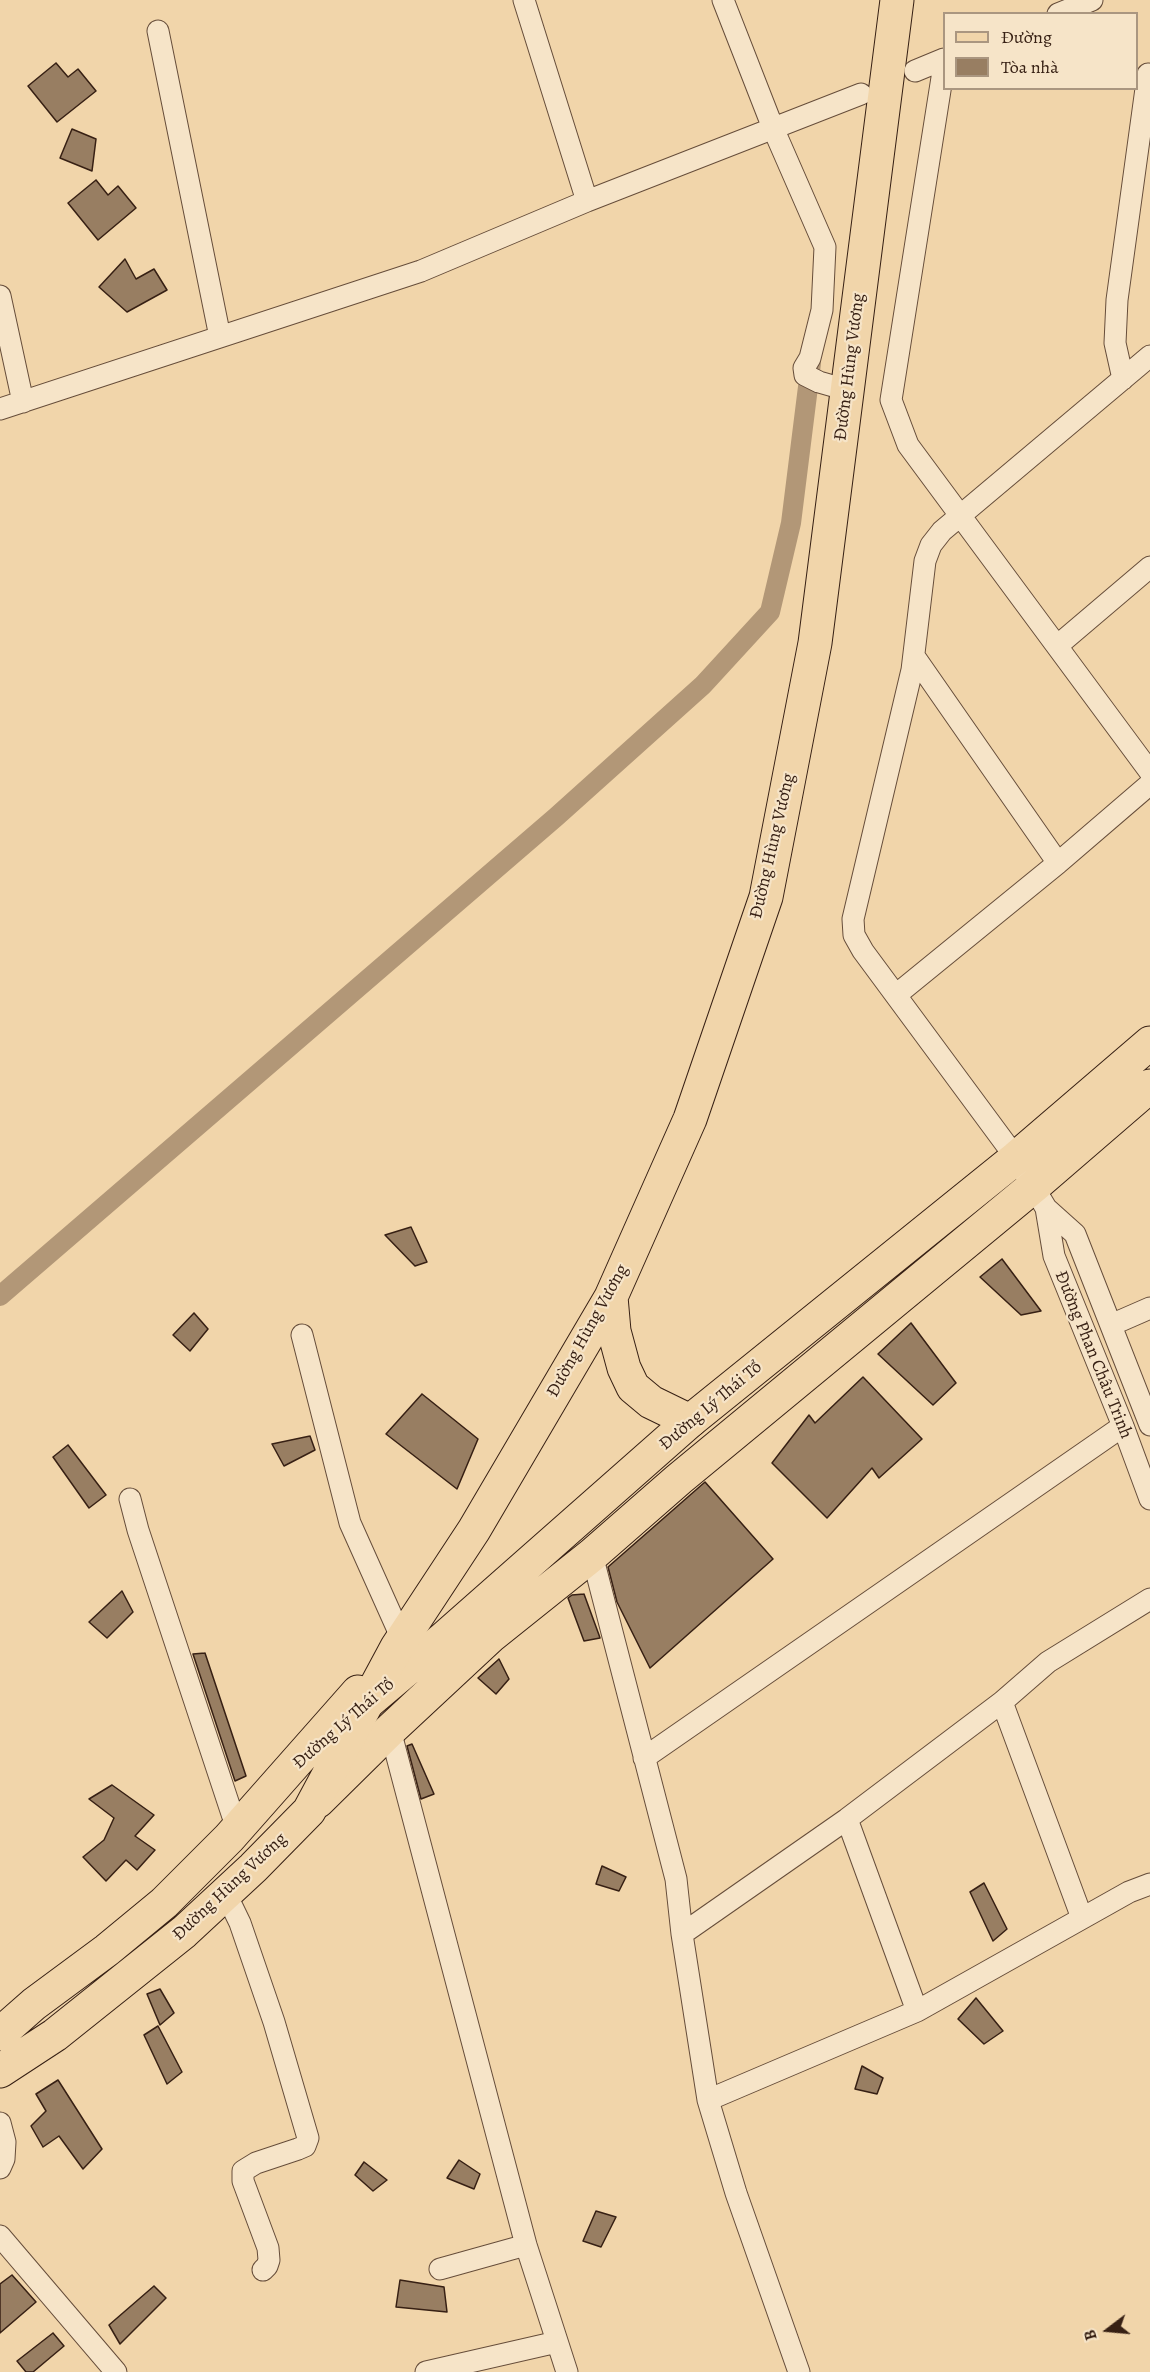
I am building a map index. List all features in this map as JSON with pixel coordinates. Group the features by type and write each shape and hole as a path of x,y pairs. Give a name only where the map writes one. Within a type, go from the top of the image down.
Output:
{"main road":[{"name":"Đường Hùng Vương","path":"0,2071 55,2035 184,1932 254,1868 309,1811 399,1643 474,1530 611,1297 690,1119 766,897 815,643 833,386 897,0"},
{"name":"Đường Lý Thái Tổ","path":"282,1780 690,1421 1016,1158 1150,1043"},
{"name":"Đường Lý Thái Tổ","path":"309,1811 390,1730 492,1635 592,1555 680,1479 1040,1197 1150,1086"},
{"path":"611,1297 614,1331 624,1368 633,1387 651,1402 690,1421"},
{"path":"656,1451 680,1479"},
{"name":"Đường Hùng Vương","path":"0,2034 34,2004 107,1950 164,1903 282,1780 399,1643"}],"street":[{"path":"524,0 587,201"},
{"path":"723,0 773,129 825,247 822,310 810,358 804,371 805,376 833,386"},
{"path":"1065,12 1091,5"},
{"path":"158,30 220,337"},
{"path":"915,72 943,60"},
{"path":"1123,379 1115,342 1117,300 1145,70"},
{"path":"943,77 891,400 908,445 1150,772"},
{"path":"0,409 421,271 587,201 861,94"},
{"path":"0,296 23,402"},
{"name":"Đường Phan Châu Trinh","path":"1150,356 942,531 931,545 925,561 914,656 853,919 854,935 863,951 1016,1158 1040,1197 1075,1234 1150,1425"},
{"path":"1057,646 1150,567"},
{"path":"914,656 1058,863"},
{"path":"896,995 1058,863 1150,784"},
{"name":"Đường Phan Châu Trinh","path":"1040,1197 1054,1256 1150,1499"},
{"path":"1111,1325 1150,1308"},
{"path":"302,1335 350,1523 399,1643"},
{"path":"644,1758 1123,1426"},
{"path":"130,1499 138,1530 237,1829"},
{"path":"592,1555 676,1879 682,1934 708,2100 736,2193 799,2372"},
{"path":"682,1934 847,1819 1002,1702 1048,1662 1150,1599"},
{"path":"1002,1702 1082,1918"},
{"path":"390,1730 526,2245 567,2372"},
{"path":"847,1819 917,2011"},
{"path":"708,2100 917,2011 1129,1892 1150,1884"},
{"path":"226,1894 240,1923 274,2022 308,2138 305,2146 255,2163 243,2171 243,2181 268,2248 269,2260 263,2270"},
{"path":"0,2123 5,2142 4,2159 0,2168"},
{"path":"0,2236 116,2372"},
{"path":"440,2269 526,2245"},
{"path":"426,2372 557,2342"}],"building":[{"path":"56,63 68,77 78,69 96,91 57,122 28,86"},
{"path":"72,129 96,139 92,171 60,158"},
{"path":"96,180 108,195 118,186 136,208 98,240 68,203"},
{"path":"125,259 136,279 154,269 167,290 127,312 99,287"},
{"path":"411,1227 427,1262 415,1266 385,1235"},
{"path":"1002,1259 1041,1311 1021,1315 980,1277"},
{"path":"194,1313 208,1329 190,1351 173,1335"},
{"path":"911,1323 956,1383 933,1405 878,1354"},
{"path":"863,1377 922,1439 879,1478 872,1468 827,1518 772,1463 809,1415 815,1423"},
{"path":"422,1394 478,1439 457,1489 386,1434"},
{"path":"310,1436 315,1450 284,1466 272,1444"},
{"path":"68,1445 106,1495 89,1508 53,1457"},
{"path":"705,1482 773,1559 650,1668 617,1602 608,1567"},
{"path":"122,1591 133,1612 107,1638 89,1622"},
{"path":"584,1594 600,1638 584,1641 568,1598 572,1595"},
{"path":"205,1653 246,1776 235,1781 193,1654"},
{"path":"499,1659 509,1679 496,1694 478,1678"},
{"path":"412,1744 434,1794 421,1799 407,1746"},
{"path":"112,1785 154,1815 135,1836 155,1850 137,1870 126,1860 106,1881 83,1857 104,1840 114,1818 89,1799"},
{"path":"602,1866 626,1877 619,1891 596,1884"},
{"path":"984,1883 1007,1929 993,1941 970,1892"},
{"path":"160,1989 174,2013 160,2025 147,1994"},
{"path":"976,1998 1003,2031 984,2044 958,2019"},
{"path":"158,2026 182,2072 167,2084 144,2035"},
{"path":"862,2066 883,2078 877,2094 855,2089"},
{"path":"58,2080 102,2149 83,2169 59,2136 43,2147 31,2126 46,2111 36,2094"},
{"path":"459,2160 480,2174 474,2189 447,2178"},
{"path":"364,2162 387,2180 373,2191 355,2175"},
{"path":"596,2211 616,2217 601,2247 583,2241"},
{"path":"12,2275 36,2302 0,2333 0,2284"},
{"path":"400,2280 444,2287 447,2312 396,2307"},
{"path":"154,2286 166,2298 120,2344 109,2325"},
{"path":"53,2333 64,2346 33,2372 26,2372 17,2361"}],"waterway":[{"path":"0,1296 556,817 703,685 770,612 791,523 811,363"}]}
